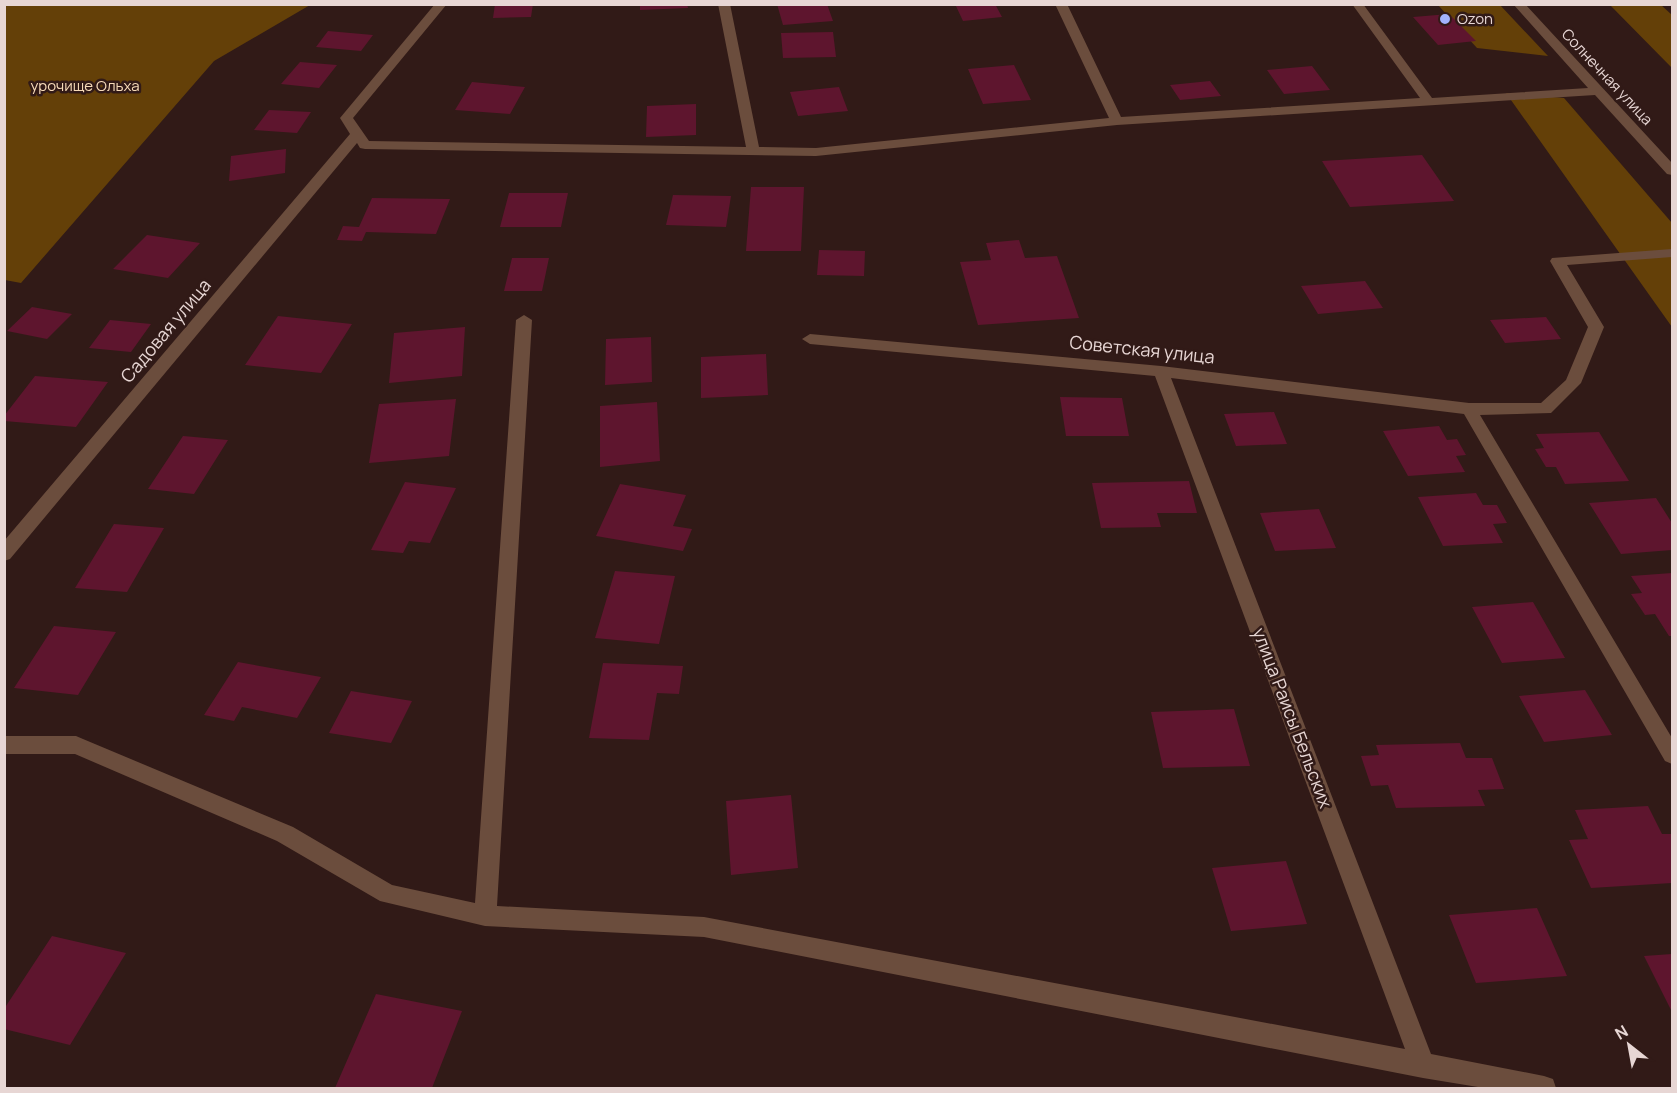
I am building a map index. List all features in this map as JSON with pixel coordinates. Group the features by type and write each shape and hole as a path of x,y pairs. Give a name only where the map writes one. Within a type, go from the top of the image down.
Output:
{"street":[{"path":"442,4 346,118 365,145 816,152 1117,121 1598,91"},
{"path":"724,4 753,150"},
{"path":"1060,4 1117,121"},
{"path":"1357,4 1429,102"},
{"name":"Солнечная улица","path":"1518,4 1672,171"},
{"name":"Садовая улица","path":"4,554 357,134"},
{"name":"Советская улица","path":"810,339 1161,371 1470,409 1545,409 1573,383 1596,327 1557,261 1672,253"},
{"path":"485,916 524,320"},
{"name":"улица Раисы Бельских","path":"1161,371 1423,1066"},
{"path":"1470,409 1672,755"},
{"path":"4,745 76,745 285,834 388,894 485,916 704,927 1544,1089"}],"green space":[{"name":"урочище Ольха","path":"4,5 310,5 214,61 21,283 5,280"},
{"path":"1438,5 1500,5 1548,56 1477,48"},
{"path":"1610,5 1661,5 1672,15 1672,68"},
{"path":"1506,93 1564,98 1672,223 1672,327"}],"building":[{"path":"495,4 533,4 531,17 493,18"},
{"path":"640,4 687,4 688,8 640,10"},
{"path":"777,4 827,4 833,21 783,25"},
{"path":"955,4 995,4 1002,17 963,21"},
{"path":"1449,14 1476,41 1438,45 1413,17"},
{"path":"328,31 373,35 361,51 316,47"},
{"path":"833,32 836,57 783,58 781,33"},
{"path":"300,62 337,65 319,88 281,84"},
{"path":"1014,65 1031,100 983,104 968,69"},
{"path":"1312,66 1330,90 1284,94 1267,70"},
{"path":"1210,81 1221,96 1180,100 1170,85"},
{"path":"472,82 525,87 510,114 455,110"},
{"path":"839,87 848,111 798,116 790,92"},
{"path":"696,104 696,135 646,137 647,106"},
{"path":"269,110 311,112 297,133 254,130"},
{"path":"286,149 285,173 229,181 231,156"},
{"path":"1422,155 1454,201 1350,207 1322,161"},
{"path":"751,187 804,187 801,251 746,251"},
{"path":"509,193 568,193 561,227 500,227"},
{"path":"673,195 731,196 726,227 666,225"},
{"path":"372,198 450,199 436,234 366,232 362,241 337,240 343,226 359,227"},
{"path":"147,235 200,243 168,278 113,269"},
{"path":"1019,240 1025,258 1057,256 1079,318 978,325 960,262 991,260 986,243"},
{"path":"819,250 865,251 864,276 817,275"},
{"path":"512,258 549,258 542,291 504,291"},
{"path":"1365,281 1383,308 1318,314 1301,286"},
{"path":"32,307 72,314 47,339 7,331"},
{"path":"278,316 352,324 321,373 245,365"},
{"path":"1546,317 1561,339 1505,343 1490,320"},
{"path":"110,320 151,324 131,352 89,348"},
{"path":"465,327 462,376 389,383 394,333"},
{"path":"651,337 652,382 605,385 606,339"},
{"path":"766,354 768,395 701,398 701,357"},
{"path":"35,376 108,382 76,427 4,421 4,416"},
{"path":"1060,397 1122,398 1129,436 1066,436"},
{"path":"456,399 449,456 369,463 379,404"},
{"path":"657,402 660,461 600,467 600,406"},
{"path":"1274,412 1287,444 1236,446 1224,414"},
{"path":"1439,426 1447,440 1457,439 1466,455 1456,456 1465,472 1408,476 1383,431"},
{"path":"1599,432 1629,481 1565,484 1556,467 1546,467 1535,449 1544,448 1536,434"},
{"path":"183,436 228,440 194,494 148,489"},
{"path":"1189,481 1197,513 1157,513 1161,527 1101,528 1092,483"},
{"path":"405,482 456,488 430,543 409,541 403,553 371,550"},
{"path":"620,484 686,495 673,526 692,529 683,551 596,536"},
{"path":"1476,493 1483,505 1497,505 1507,523 1493,524 1503,543 1443,546 1418,497"},
{"path":"1656,498 1672,523 1672,550 1621,554 1589,503"},
{"path":"1319,509 1336,548 1275,551 1260,513"},
{"path":"114,524 164,528 127,592 75,588"},
{"path":"615,571 675,576 659,644 595,638"},
{"path":"1672,573 1672,636 1669,636 1655,614 1645,615 1631,594 1642,593 1631,576"},
{"path":"1533,602 1565,658 1502,663 1472,607"},
{"path":"54,626 116,632 78,695 14,688"},
{"path":"238,662 321,677 297,718 242,707 234,721 204,715"},
{"path":"603,663 683,666 679,694 657,693 649,740 589,738"},
{"path":"1585,690 1612,735 1544,742 1519,696"},
{"path":"351,691 412,701 391,743 329,733"},
{"path":"1234,709 1250,766 1163,768 1151,712"},
{"path":"1460,743 1466,758 1492,758 1504,789 1478,790 1485,806 1396,808 1388,785 1371,786 1361,756 1379,755 1376,745"},
{"path":"791,795 798,868 731,875 726,801"},
{"path":"1648,806 1662,834 1672,834 1672,883 1591,888 1569,840 1588,839 1575,810"},
{"path":"1286,861 1307,924 1231,931 1212,868"},
{"path":"1537,908 1567,976 1476,983 1449,915"},
{"path":"52,936 126,953 70,1045 4,1029 4,1009"},
{"path":"1672,954 1672,1012 1644,956"},
{"path":"376,994 462,1011 432,1088 335,1088"}],"place":[{"name":"Ozon","path":"1445,19"}]}
